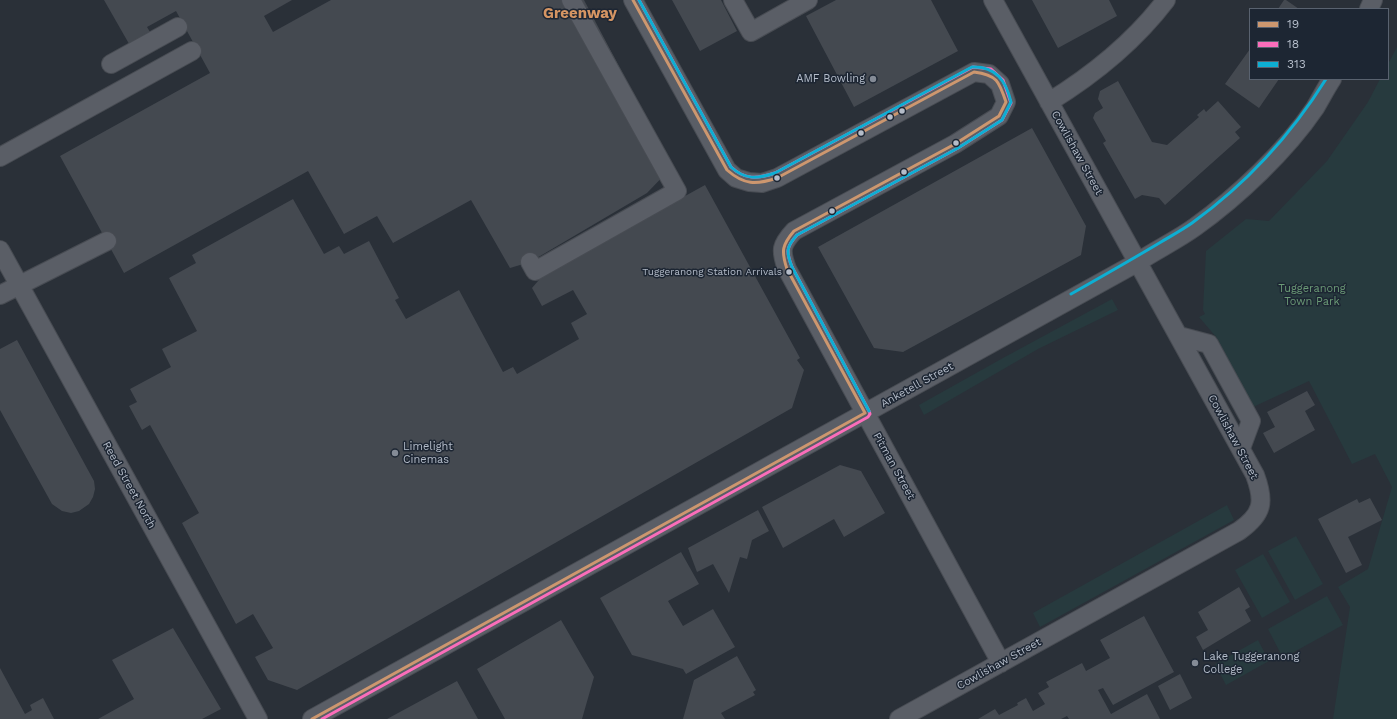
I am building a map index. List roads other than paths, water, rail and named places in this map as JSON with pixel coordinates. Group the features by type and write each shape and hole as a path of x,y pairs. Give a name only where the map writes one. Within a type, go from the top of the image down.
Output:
{"street":[{"path":"530,262 535,271 677,192 571,0"},
{"name":"Pitman Street","path":"633,0 728,170 736,178 749,182 762,183 777,178 974,72 989,74 1000,84 1006,102 999,116 955,144 794,231 785,241 782,256 787,269 1001,663"},
{"path":"733,0 750,32 808,0"},
{"name":"Cowlishaw Street","path":"899,719 1239,531 1252,522 1258,512 1261,501 1260,489 1255,475 993,0"},
{"path":"1049,102 1110,59 1128,43 1166,0"},
{"path":"111,64 178,27"},
{"path":"0,157 192,51"},
{"name":"Anketell Street","path":"312,719 1138,262 1194,228 1228,201 1258,173 1288,141 1310,114 1331,80"},
{"path":"0,295 19,284 107,241"},
{"name":"Reed Street North","path":"0,250 258,719"}],"place":[{"name":"AMF Bowling","path":"873,79"},
{"name":"Tuggeranong Station Arrivals","path":"789,272"},
{"name":"Limelight Cinemas","path":"395,453"},
{"name":"Lake Tuggeranong College","path":"1195,663"}],"district":[{"name":"Greenway","path":"580,14"}],"park label":[{"name":"Tuggeranong Town Park","path":"1312,295"}]}
